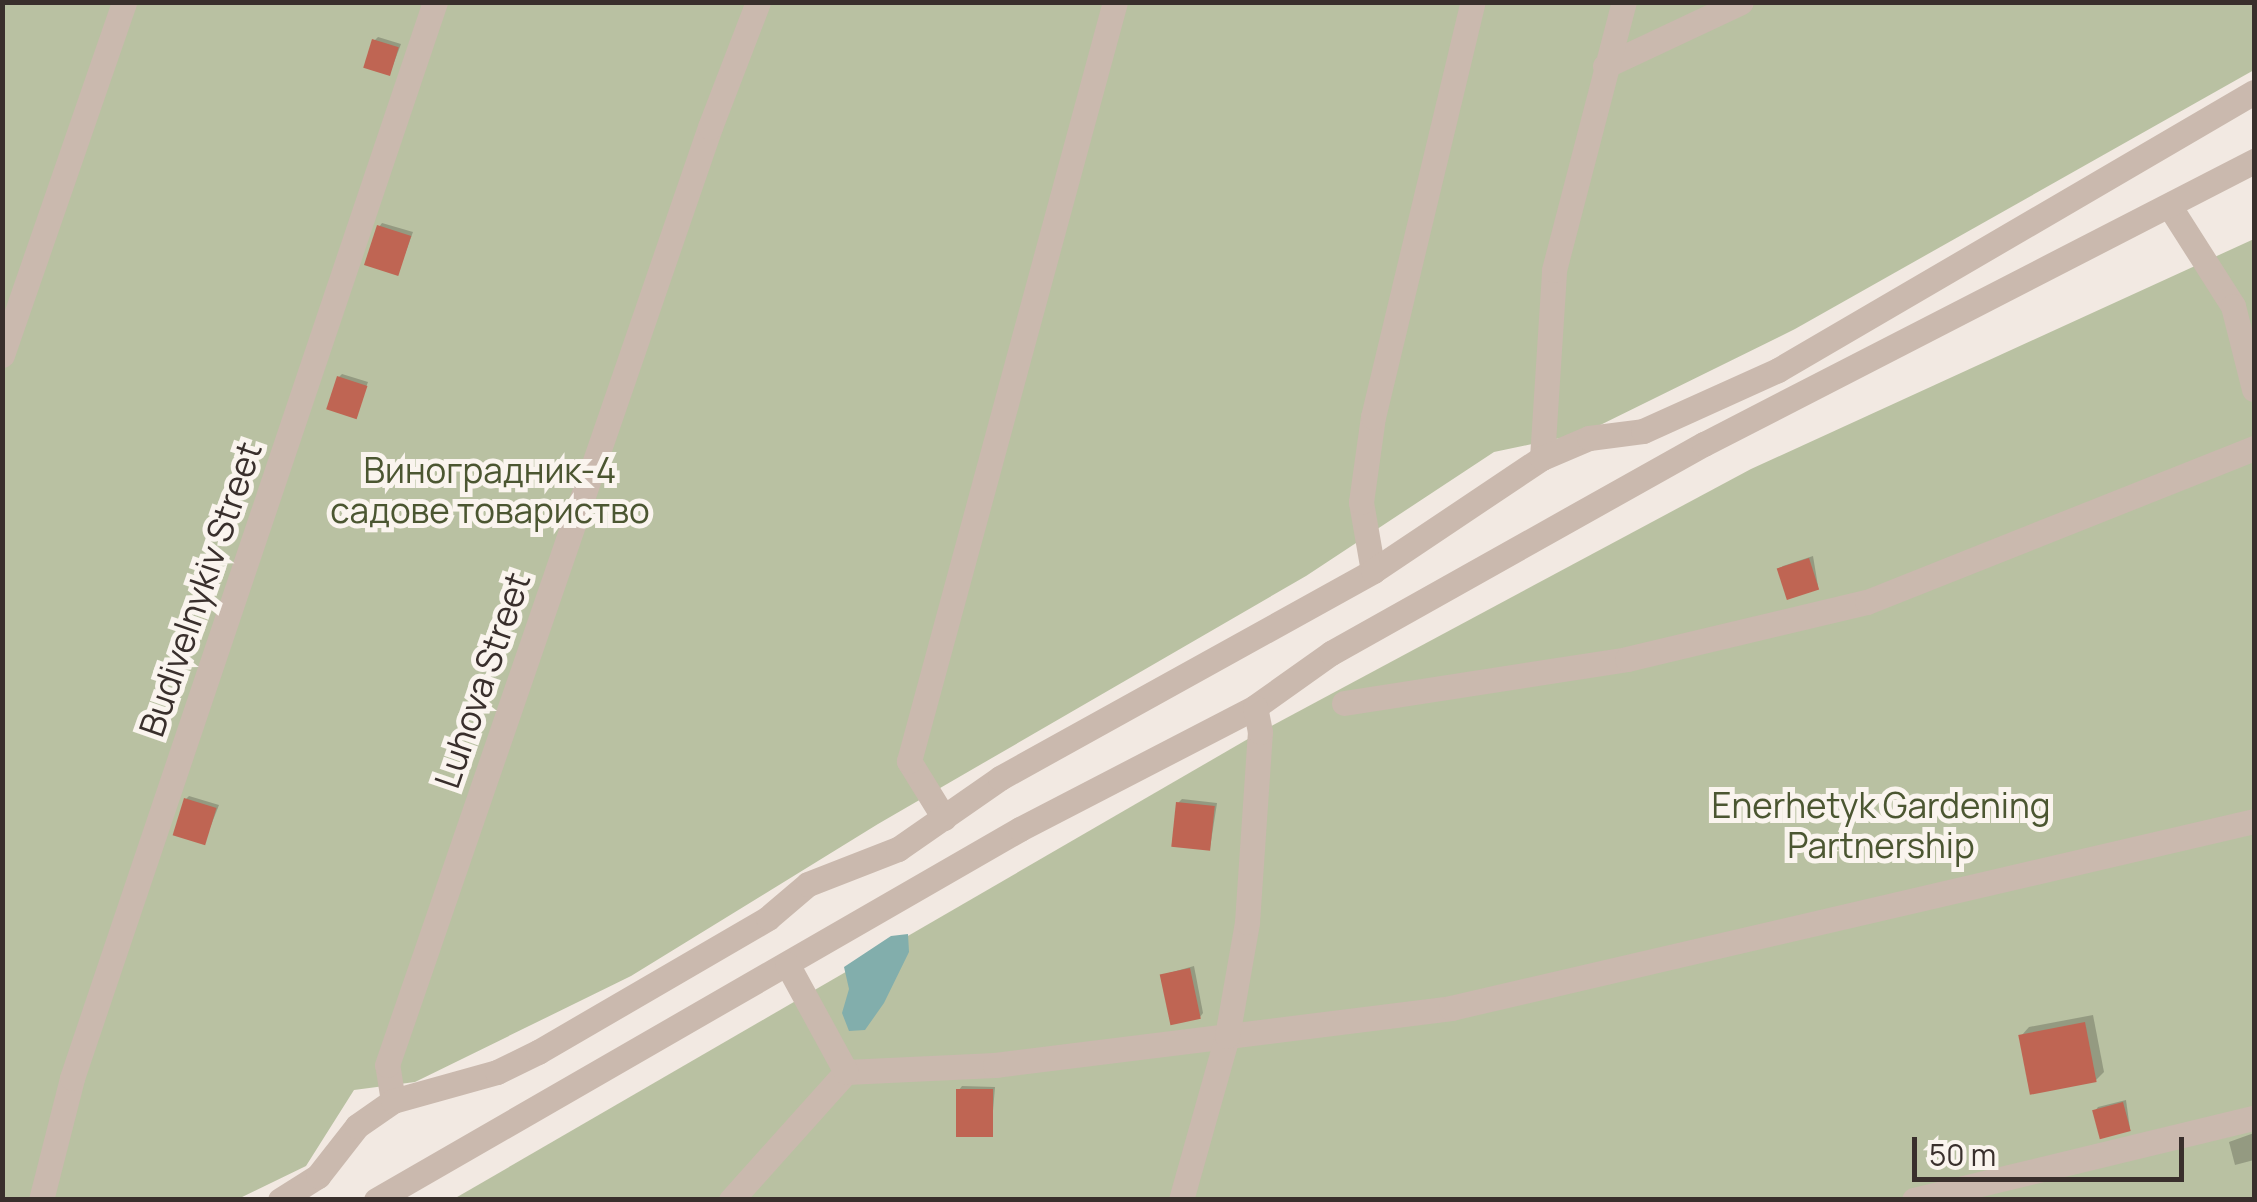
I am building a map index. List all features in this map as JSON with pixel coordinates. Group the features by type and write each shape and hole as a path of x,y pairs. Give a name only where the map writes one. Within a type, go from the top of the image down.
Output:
{"lane":[{"path":"2,355 124,2"},
{"name":"Budivelnykiv Street","path":"41,1200 72,1078 435,2"},
{"name":"Luhova Street","path":"393,1101 387,1065 710,126 758,2"},
{"path":"944,818 909,761 1115,2"},
{"path":"1374,571 1362,502 1373,418 1473,2"},
{"path":"1542,458 1544,338 1554,270 1604,66 1624,2"},
{"path":"1604,66 1741,2"},
{"path":"280,1200 318,1176 358,1126 393,1101 498,1072 538,1052 768,918 808,884 898,849 1000,778 1092,733 1200,665 1374,571 1542,458 1589,438 1643,430 1778,370 2254,92"},
{"path":"376,1200 409,1189 1020,829 1255,707 1331,653 1704,444 1932,321 2170,207 2254,160"},
{"path":"2170,207 2233,306 2254,389"},
{"path":"1344,703 1627,660 1867,602 2254,448"},
{"path":"1181,1200 1227,1036 1246,922 1260,732 1255,707"},
{"path":"731,1200 846,1072 910,1074 1450,1008 2254,821"},
{"path":"786,964 846,1072"},
{"path":"1914,1200 2254,1118"}],"green space":[{"name":"Виноградник-4 садове товариство","path":"2254,2 2254,70 1795,329 1584,433 1494,452 1306,576 878,824 631,976 415,1082 354,1090 306,1166 238,1199 3,1200 2,3"},
{"name":"Enerhetyk Gardening Partnership","path":"2254,239 2254,1199 452,1200 1260,732 1751,469"}],"water":[{"path":"908,934 909,952 884,1003 865,1030 849,1031 842,1013 849,989 844,967 891,936"}],"building":[{"path":"372,39 399,47 390,76 363,68"},
{"path":"377,225 411,236 398,276 364,265"},
{"path":"337,376 367,386 357,419 326,409"},
{"path":"1809,558 1819,589 1787,600 1777,569"},
{"path":"184,798 217,808 205,845 173,835"},
{"path":"1176,802 1215,806 1210,851 1171,847"},
{"path":"1190,968 1201,1019 1170,1025 1160,974"},
{"path":"2085,1022 2097,1082 2030,1095 2018,1035"},
{"path":"956,1089 993,1089 993,1137 956,1137"},
{"path":"2123,1102 2131,1131 2100,1139 2092,1110"}]}
